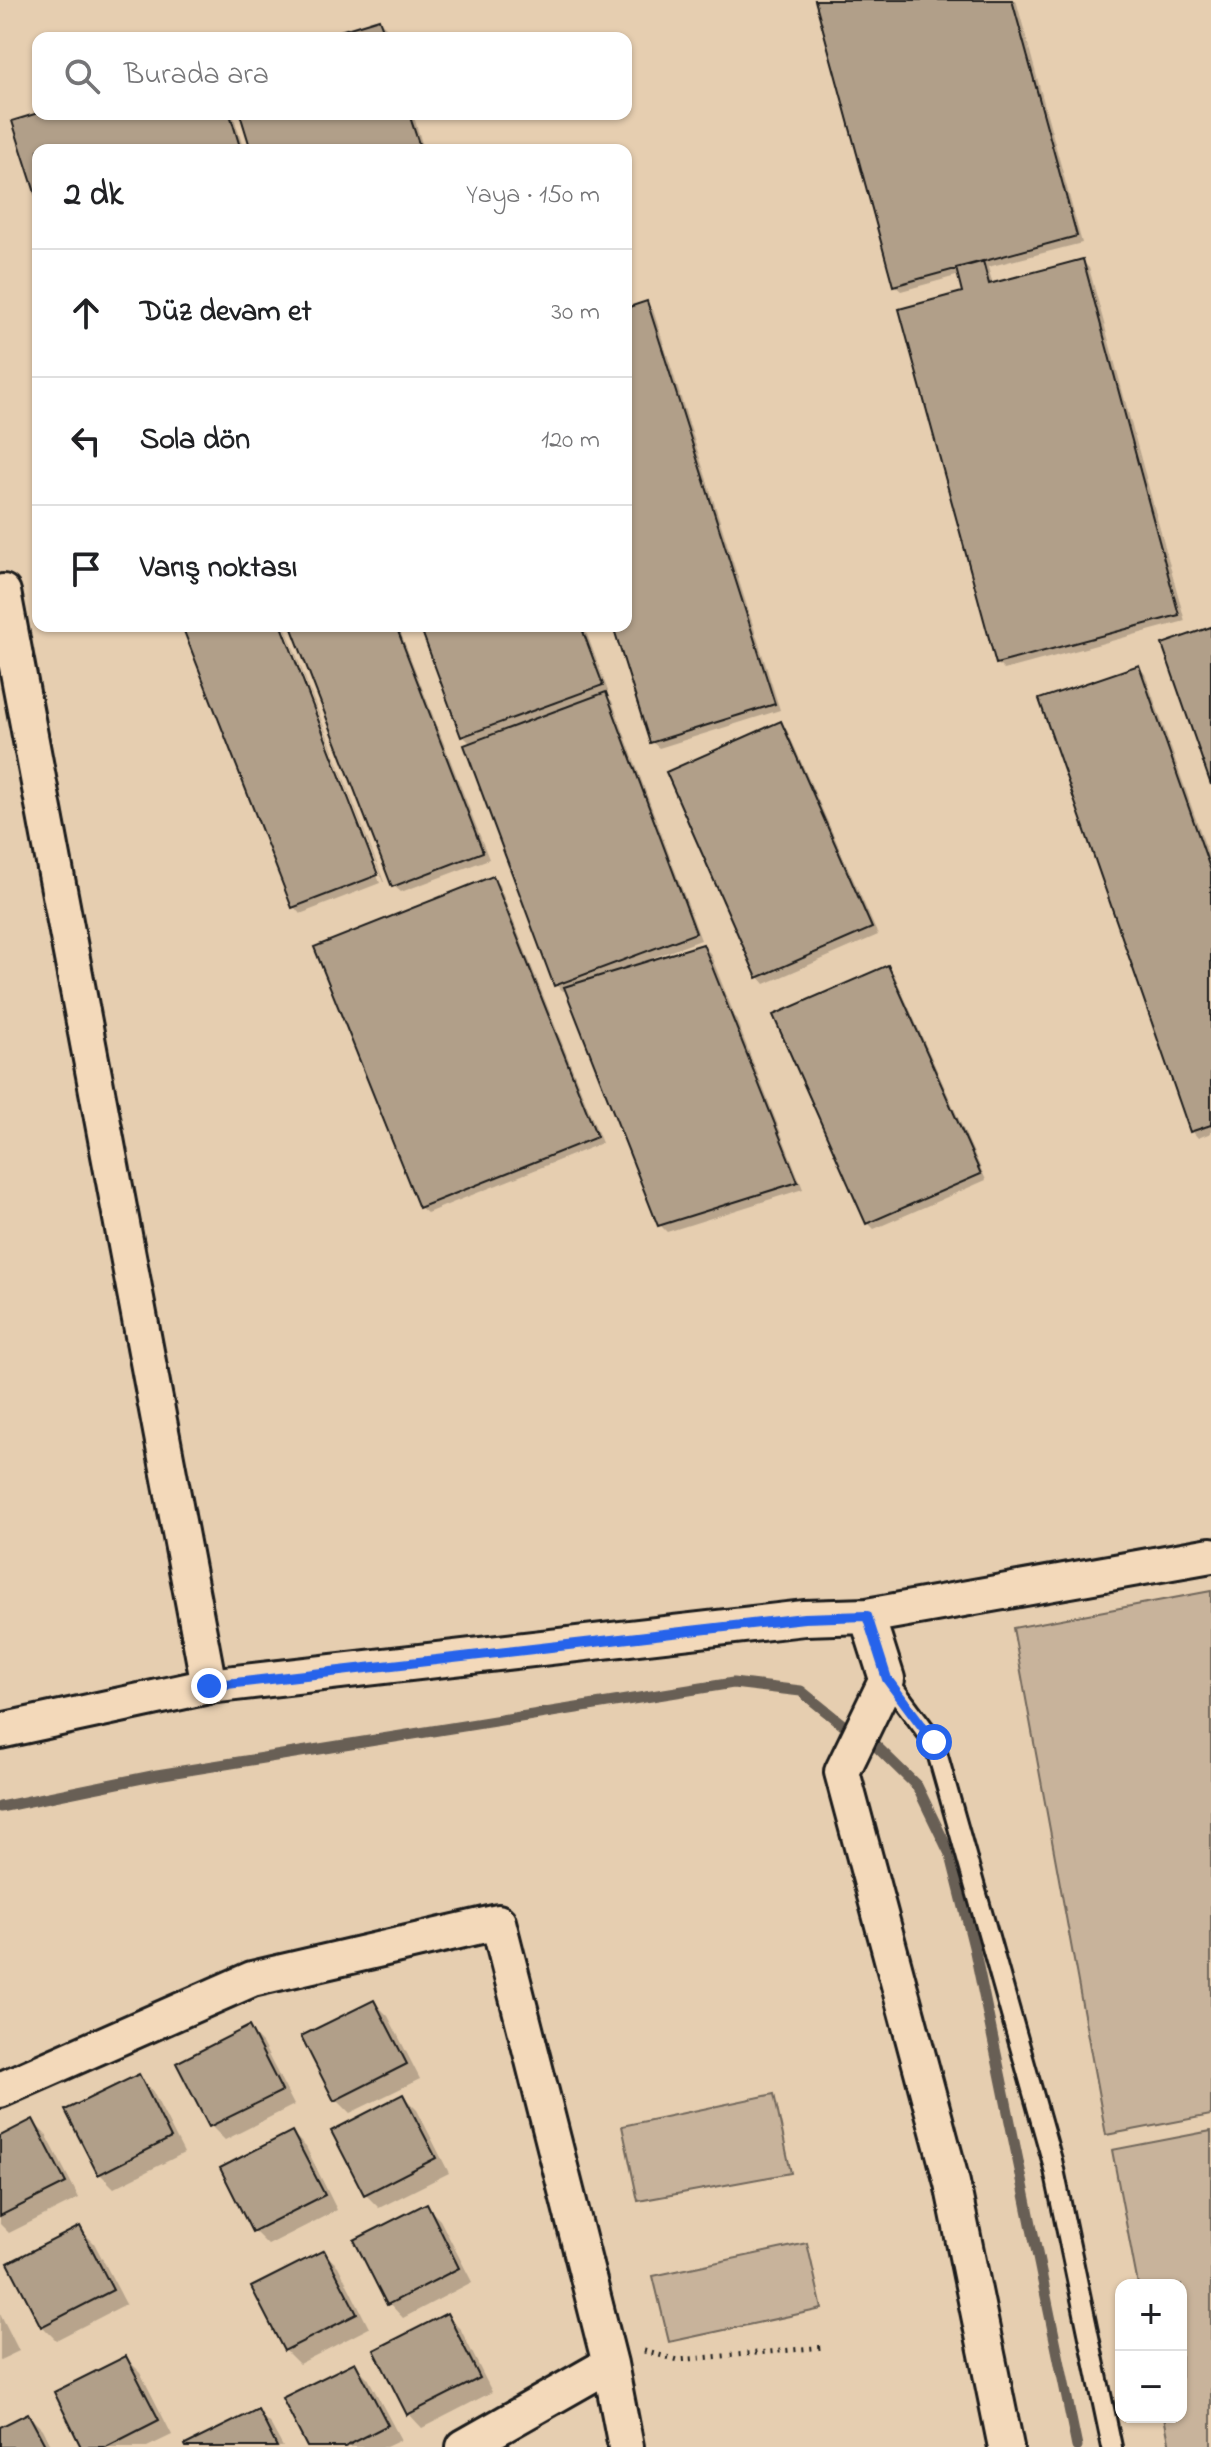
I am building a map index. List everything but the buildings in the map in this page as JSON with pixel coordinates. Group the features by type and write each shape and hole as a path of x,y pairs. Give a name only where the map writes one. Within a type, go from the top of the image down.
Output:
{"street":[{"path":"3,592 209,1686"},
{"path":"0,1731 209,1686 804,1618 867,1616 1211,1555"},
{"path":"867,1616 887,1679 842,1772 952,2183 1006,2447"},
{"path":"0,2090 252,1979 498,1922 608,2352 626,2447"},
{"path":"464,2447 608,2352"}],"lane":[{"path":"887,1679 934,1742 1052,2160 1112,2447"}],"path":[{"path":"608,2352 678,2360 825,2347"}],"shaded area":[{"path":"1211,1591 1211,2115 1106,2135 1013,1628"},
{"path":"774,2094 791,2173 638,2201 622,2126"},
{"path":"1211,2131 1211,2447 1170,2447 1165,2423 1187,2423 1187,2279 1137,2279 1112,2150"},
{"path":"807,2243 822,2309 669,2342 653,2276"}],"waterway":[{"path":"0,1807 157,1775 733,1683 801,1691 843,1725"},
{"path":"874,1744 917,1786 951,1856 974,1947 1077,2447"}],"route":[{"path":"209,1686 804,1618 867,1616 887,1679 934,1742"}]}
